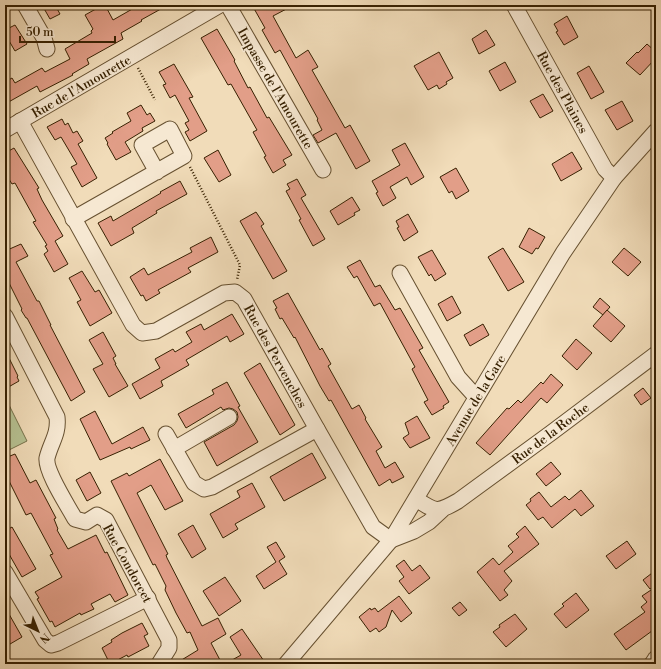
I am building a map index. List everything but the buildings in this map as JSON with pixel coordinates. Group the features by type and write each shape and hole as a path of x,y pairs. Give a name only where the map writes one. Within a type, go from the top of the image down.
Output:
{"street":[{"path":"25,5 44,38 47,49"},
{"name":"Rue de l'Amourette","path":"5,130 220,5"},
{"name":"Impasse de l'Amourette","path":"228,5 323,170"},
{"name":"Rue des Plaines","path":"514,5 606,169 614,178"},
{"name":"Rue des Pervenches","path":"20,121 133,325 142,333 156,331 224,293 235,292 244,299 374,527 391,540"},
{"path":"73,219 157,172 184,156 170,129 142,145 157,172"},
{"name":"Avenue de la Gare","path":"286,664 391,540 563,253 614,178 656,131"},
{"path":"400,273 458,377 476,398"},
{"name":"Rue Condorcet","path":"5,316 57,416 58,427 47,459 48,469 75,519 86,522 97,515 106,520 169,640 169,648 159,664"},
{"name":"Rue de la Roche","path":"391,540 414,531 429,522 442,510 459,500 545,438 656,354"},
{"path":"174,449 229,417"},
{"path":"166,434 194,484 204,489 212,487 317,429"},
{"path":"416,499 430,508 442,510"},
{"path":"5,572 45,640 51,645 58,643 148,598"},
{"path":"652,664 656,658"}],"path":[{"path":"132,56 155,100"},
{"path":"184,156 240,265 235,292"}],"green space":[{"path":"5,397 27,441 5,452"}]}
